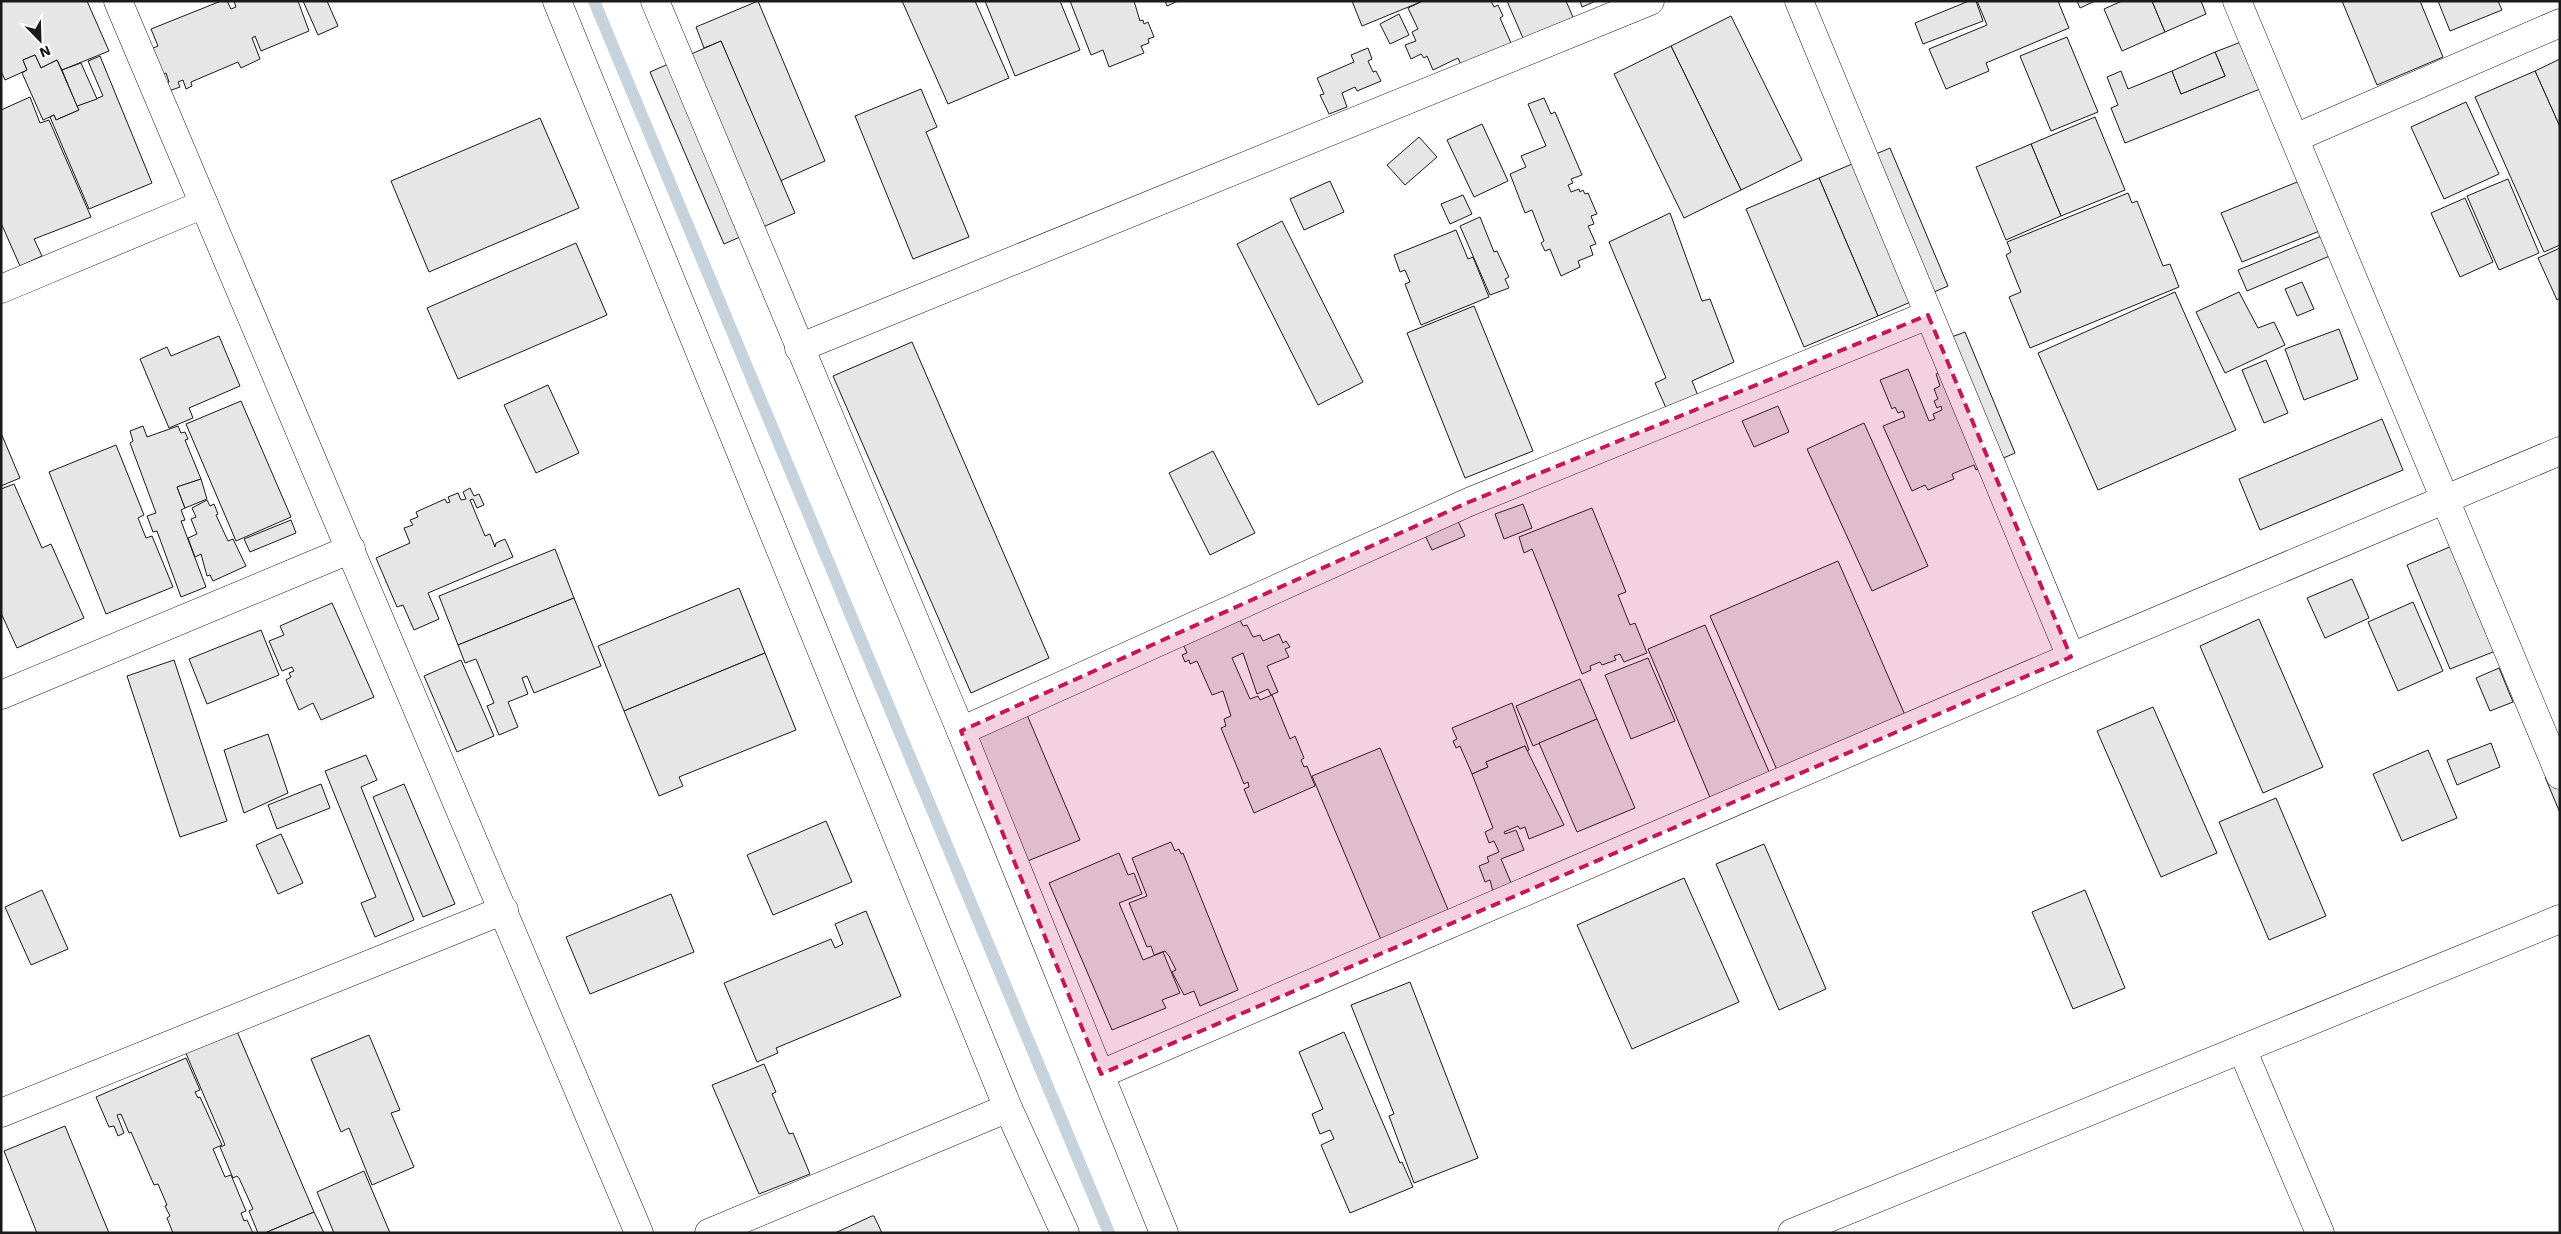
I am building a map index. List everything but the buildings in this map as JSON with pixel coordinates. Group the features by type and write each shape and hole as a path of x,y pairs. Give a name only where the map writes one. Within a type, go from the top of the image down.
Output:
{"street":[{"path":"118,1 640,1233"},
{"path":"557,1 1008,1108 1065,1233"},
{"path":"655,1 961,731 1102,1074 1164,1233"},
{"path":"799,348 1650,1"},
{"path":"1799,1 2071,657"},
{"path":"2237,1 2560,775"},
{"path":"2295,138 2560,23"},
{"path":"1,289 204,204"},
{"path":"961,731 1469,502 1928,315"},
{"path":"1102,1074 2071,657 2560,451"},
{"path":"1,695 351,549"},
{"path":"1,1113 504,910"},
{"path":"1792,1233 2560,919"},
{"path":"2242,1049 2320,1233"},
{"path":"709,1233 1008,1108"}],"highlighted area":[{"path":"1928,315 2071,657 1101,1074 961,731 1469,502"}],"waterway":[{"path":"594,1 1109,1233"}]}
